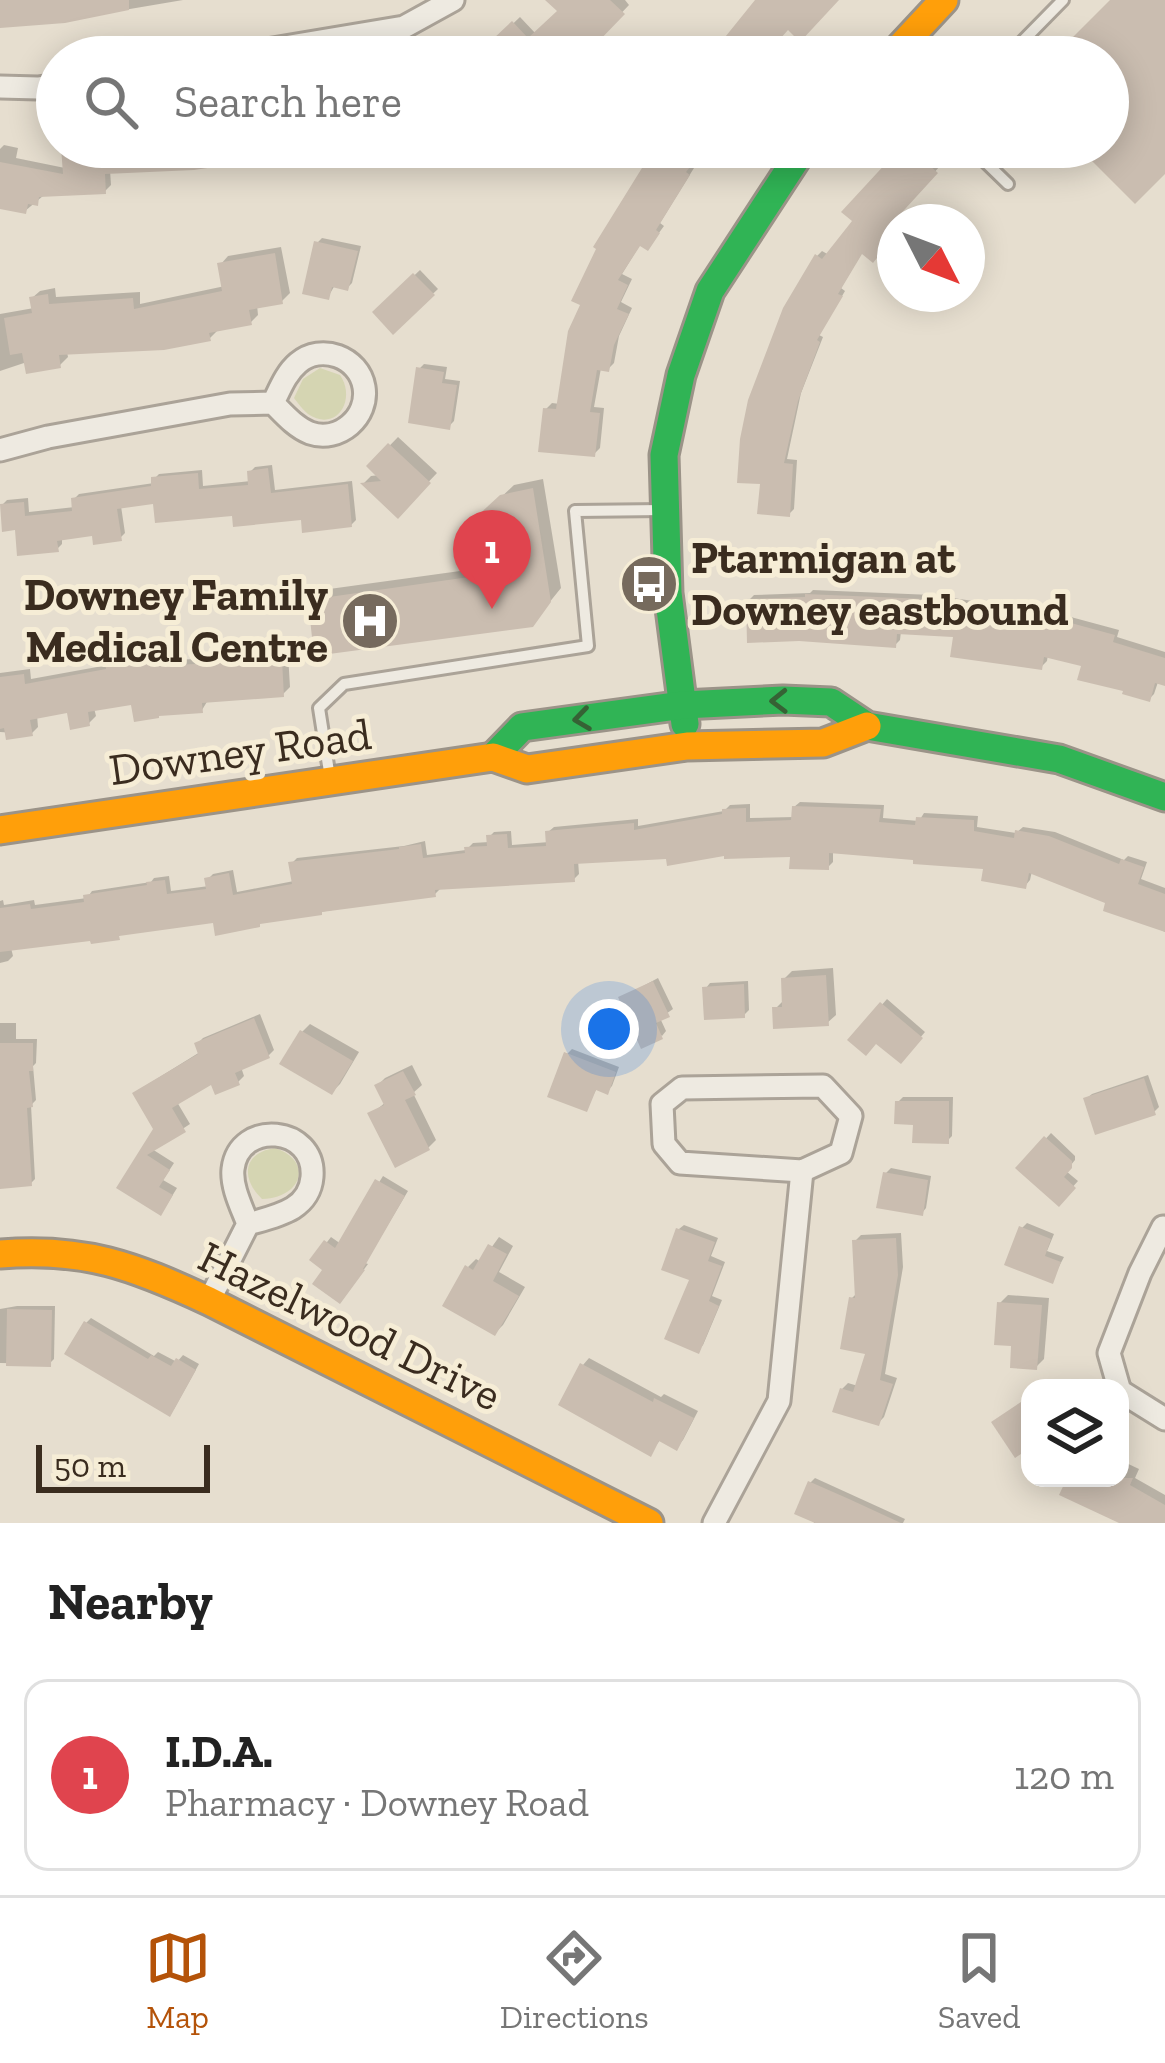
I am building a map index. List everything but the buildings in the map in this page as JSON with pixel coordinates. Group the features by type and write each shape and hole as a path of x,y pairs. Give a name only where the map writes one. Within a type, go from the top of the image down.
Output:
{"main road":[{"path":"911,36 944,0"},
{"path":"687,746 668,593 664,455 681,375 710,291 790,168"},
{"name":"Downey Road","path":"493,757 522,728 683,706 831,701 867,726 1059,759 1165,797"},
{"name":"Downey Road","path":"0,830 493,757 527,769 687,746 823,743 867,726"},
{"name":"Hazelwood Drive","path":"0,1254 39,1249 88,1254 143,1271 649,1523"}],"street":[{"path":"350,36 404,27 453,0"},
{"path":"0,87 36,88"},
{"path":"0,450 208,408 274,403 305,431 329,435 342,431 360,414 364,402 361,376 343,358 318,353 305,357 295,365 274,403"},
{"path":"823,1086 851,1116 842,1153 802,1171 680,1163 664,1144 662,1104 682,1088 823,1086"},
{"path":"209,1301 248,1224 296,1207 305,1197 313,1171 310,1158 291,1138 279,1134 254,1138 236,1156 233,1181 248,1224"},
{"path":"714,1523 779,1401 802,1171"},
{"path":"1116,1379 1109,1353 1163,1227"},
{"path":"1129,1396 1165,1419"}],"lane":[{"path":"1028,36 1063,0"},
{"path":"992,168 1008,184"},
{"path":"330,781 320,708 332,693 344,684 588,646 575,511 666,510"}],"green space":[{"path":"320,368 340,375 345,385 341,411 327,419 308,414 294,398 303,379"},
{"path":"275,1148 295,1161 298,1178 286,1192 262,1199 248,1168 256,1155"}],"traffic: fast":[{"path":"685,724 668,593 664,455 681,375 710,291 790,168"},
{"path":"493,757 522,727 683,705 831,702 867,726 1059,759 1165,797"}],"traffic: slow":[{"path":"911,36 944,0"},
{"path":"0,830 493,757 527,769 687,746 823,743 867,726"},
{"path":"0,1254 58,1253 157,1278 649,1523"}],"place":[{"name":"Ptarmigan at Downey eastbound","path":"649,584"},
{"name":"I.D.A.","path":"492,609"},
{"name":"Downey Family Medical Centre","path":"370,621"}]}
